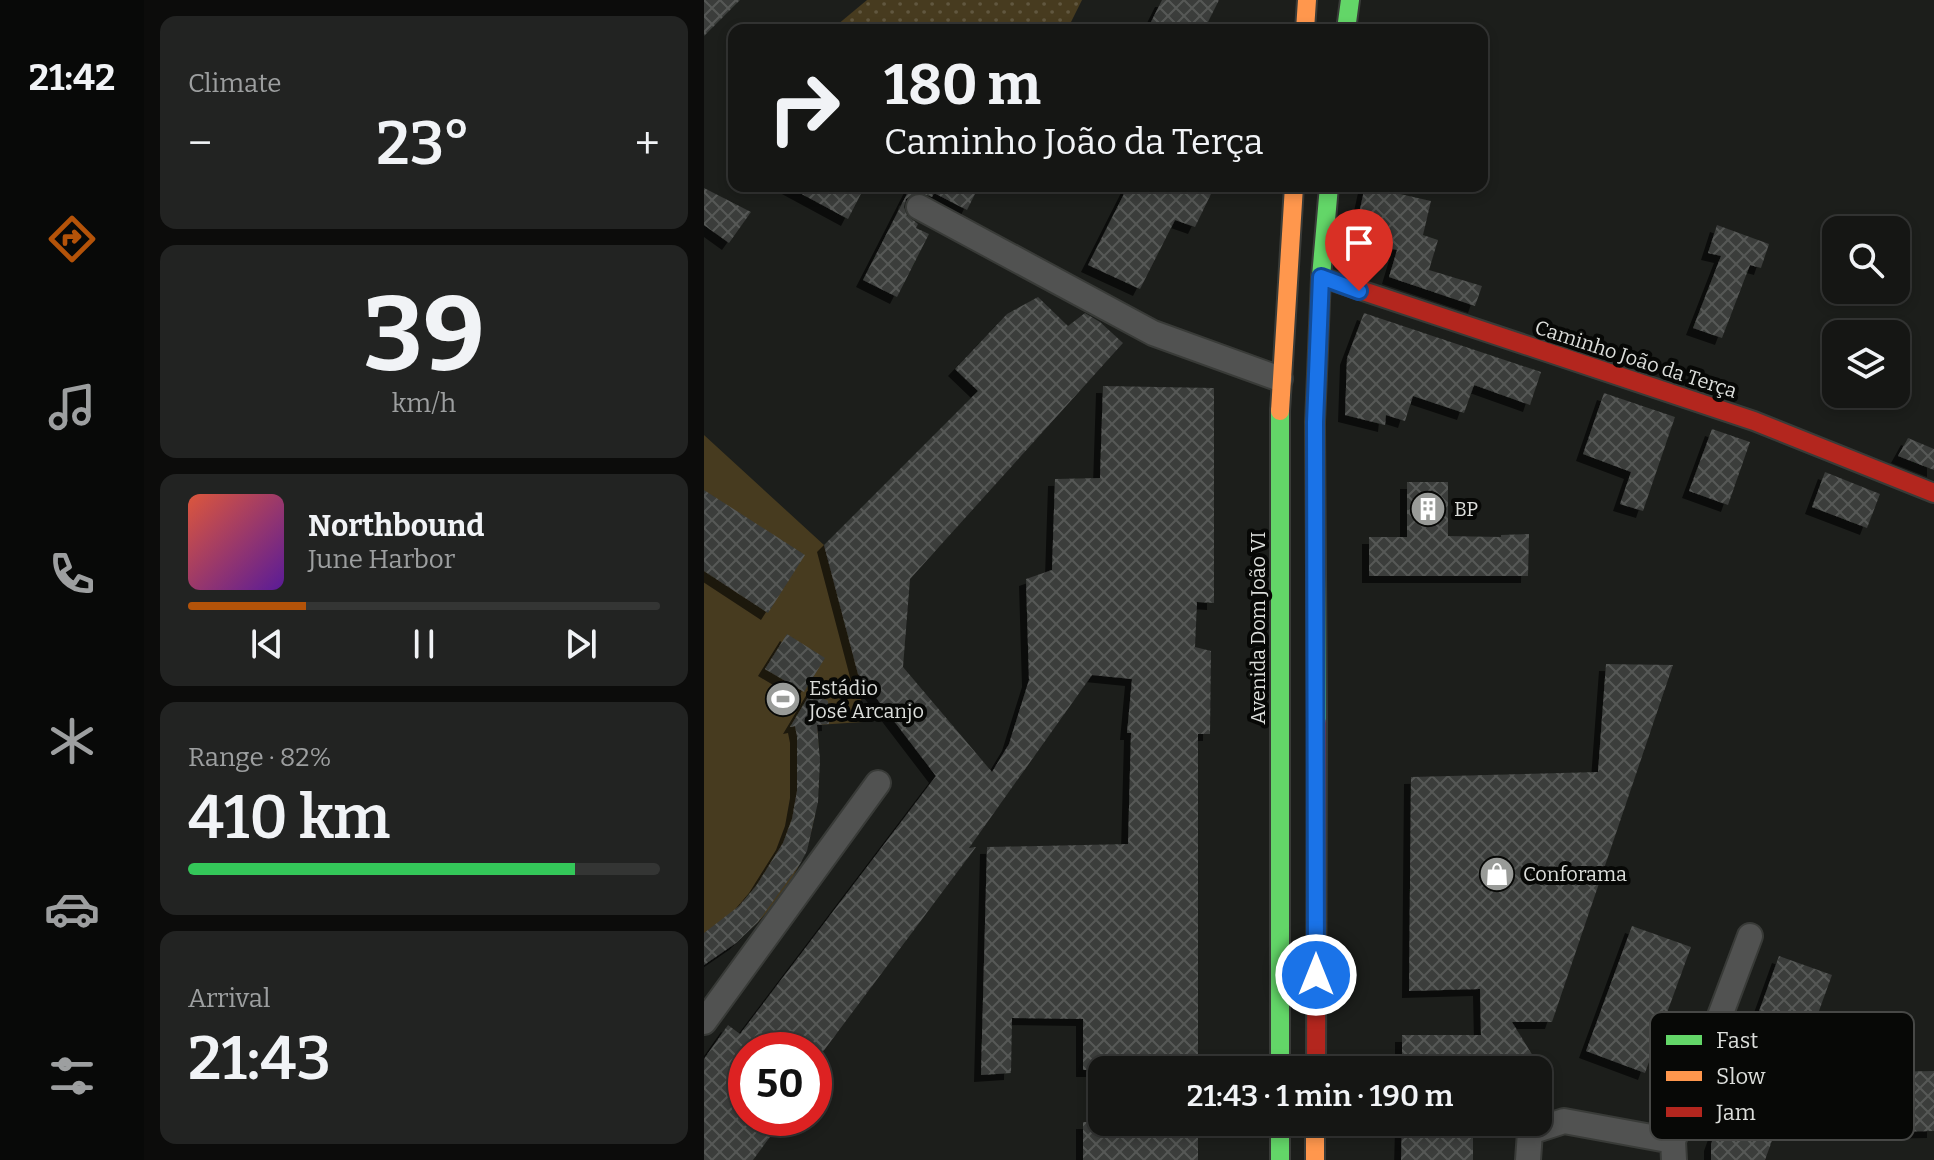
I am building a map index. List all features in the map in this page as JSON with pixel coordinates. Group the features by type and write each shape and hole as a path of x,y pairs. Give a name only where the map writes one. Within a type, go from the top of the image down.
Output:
{"main road":[{"path":"1305,24 1307,0"},
{"path":"1347,24 1350,0"},
{"name":"Avenida Dom João VI","path":"1280,1056 1280,379 1294,192"},
{"path":"1316,1056 1315,422 1321,277 1328,192"},
{"name":"Caminho João da Terça","path":"1321,277 1754,421 1934,493"},
{"path":"1280,1136 1280,1160"},
{"path":"1315,1136 1315,1160"}],"street":[{"path":"919,207 1153,333 1280,379"},
{"path":"704,1022 878,783"},
{"path":"1723,1012 1750,936"},
{"path":"1528,1160 1530,1132 1564,1121 1674,1151"}],"shaded area":[{"path":"867,0 1082,0 1070,24 838,24"},
{"name":"Estádio José Arcanjo","path":"704,435 824,545 859,675 863,722 817,725 817,801 811,834 800,864 763,917 737,941 704,964"}],"building":[{"path":"704,0 740,0 704,36"},
{"path":"1162,0 1219,0 1207,24 1150,24"},
{"path":"704,188 751,212 729,243 704,225"},
{"path":"798,192 862,192 848,219"},
{"path":"908,192 918,192 906,199 904,207 907,215 918,224 916,228 929,234 897,297 863,280"},
{"path":"918,192 976,192 967,210 934,193 932,197"},
{"path":"1125,192 1211,194 1195,227 1175,220 1140,289 1088,265"},
{"path":"1364,192 1391,192 1431,201 1423,235 1438,240 1429,270 1482,286 1475,306 1389,277 1397,250 1353,241"},
{"path":"1717,225 1769,244 1761,268 1750,265 1722,338 1693,328 1721,256 1708,253"},
{"path":"1038,297 1068,326 1085,313 1123,343 910,579 903,667 992,772 1009,744 1029,680 1026,579 1052,570 1055,479 1100,478 1103,386 1214,388 1214,603 1197,602 1195,647 1211,651 1210,734 1198,734 1198,1056 1088,1056 1088,1070 1083,1070 1083,1019 1012,1018 1011,1073 981,1075 987,847 1128,844 1131,733 1127,733 1132,679 1092,675 969,848 976,847 832,1040 832,1032 742,1032 936,776 858,674 824,545 978,391 955,369 1007,314"},
{"path":"1364,313 1541,372 1530,405 1474,385 1464,413 1413,396 1405,421 1386,415 1385,425 1345,415 1347,358"},
{"path":"1604,393 1675,417 1643,511 1620,504 1631,472 1583,454"},
{"path":"1712,429 1750,442 1728,505 1689,491"},
{"path":"1908,438 1934,449 1934,470 1898,456"},
{"path":"1825,472 1880,494 1867,528 1812,507"},
{"name":"BP","path":"1407,482 1448,482 1448,536 1529,534 1528,576 1369,576 1369,537 1407,537"},
{"path":"704,490 805,555 768,613 704,571"},
{"path":"787,634 825,658 804,692 765,669"},
{"path":"1606,664 1673,665 1552,1022 1512,1022 1533,1056 1402,1056 1402,1035 1481,1035 1480,989 1409,991 1411,777 1598,772"},
{"path":"814,687 814,693 828,701 829,724 817,725 820,760 818,802 807,851 758,922 736,943 704,965 704,933 739,906 756,886 783,843 792,819 797,791 797,736 795,726 790,727"},
{"path":"1632,926 1691,947 1667,1012 1650,1012 1650,1059 1645,1073 1586,1051"},
{"path":"1779,956 1832,975 1819,1012 1759,1012"},
{"path":"728,1025 737,1032 728,1032 728,1136 771,1136 753,1160 704,1160 704,1059"},
{"path":"1914,1071 1934,1071 1934,1131 1914,1131"},
{"path":"1083,1122 1088,1122 1088,1136 1198,1136 1198,1160 1083,1160"},
{"path":"1402,1136 1473,1136 1473,1160 1401,1160"},
{"path":"1712,1140 1772,1140 1765,1160 1711,1160"}],"traffic: fast":[{"path":"1347,24 1350,0"},
{"path":"1317,723 1315,422 1321,277 1328,192"},
{"path":"1280,411 1280,1056"},
{"path":"1280,1136 1280,1160"}],"traffic: slow":[{"path":"1305,24 1307,0"},
{"path":"1280,411 1294,192"},
{"path":"1315,1136 1315,1160"}],"traffic: jam":[{"path":"1321,277 1754,421 1934,493"},
{"path":"1316,1056 1317,723"}],"place":[{"name":"BP","path":"1428,509"},
{"name":"Estádio José Arcanjo","path":"783,699"},
{"name":"Conforama","path":"1497,874"}],"route":[{"path":"1316,975 1315,422 1321,277 1359,291"}]}
